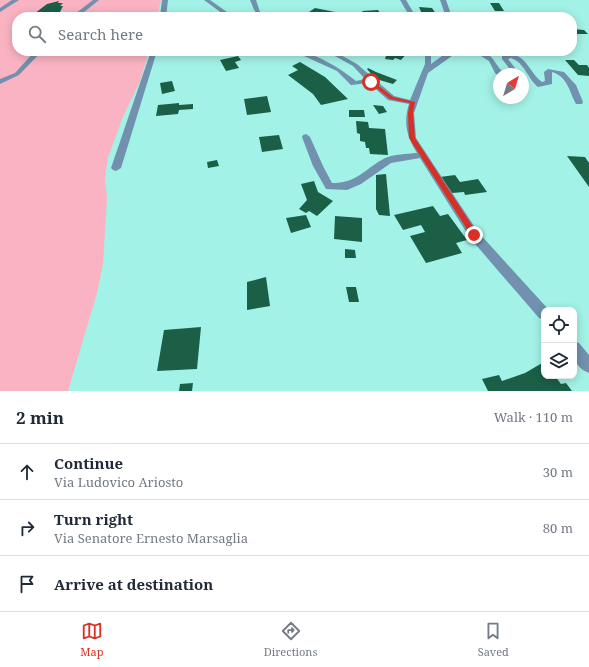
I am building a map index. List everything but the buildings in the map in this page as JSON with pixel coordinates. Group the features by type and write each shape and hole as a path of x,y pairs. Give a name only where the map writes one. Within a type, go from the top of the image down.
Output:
{"street":[{"path":"0,10 16,0"},
{"path":"80,12 96,0"},
{"path":"164,12 165,0"},
{"path":"207,0 224,12"},
{"path":"252,0 258,12"},
{"path":"403,0 410,12"},
{"path":"443,0 447,12"},
{"path":"0,82 17,74 34,56"},
{"path":"116,168 152,56"},
{"path":"307,56 339,70 354,83 371,82"},
{"path":"339,56 355,65 371,82 392,98 413,102"},
{"path":"428,56 426,71 410,113 412,138 474,235 541,311"},
{"path":"426,71 447,56"},
{"path":"485,56 492,60 495,68"},
{"path":"512,68 505,59 505,56 516,57 526,68"},
{"path":"529,72 541,85 549,82 548,72 550,70 562,73 572,85 579,102"},
{"path":"306,137 318,166 329,186 344,187 351,184 389,160 423,155"},
{"path":"577,352 589,366"}],"shaded area":[{"path":"0,0 161,0 158,12 12,12 12,56 148,56 140,81 123,117 108,157 105,178 107,198 103,264 97,293 68,391 0,391"}],"route":[{"path":"371,82 392,98 413,102 410,113 412,138 474,235"}]}
